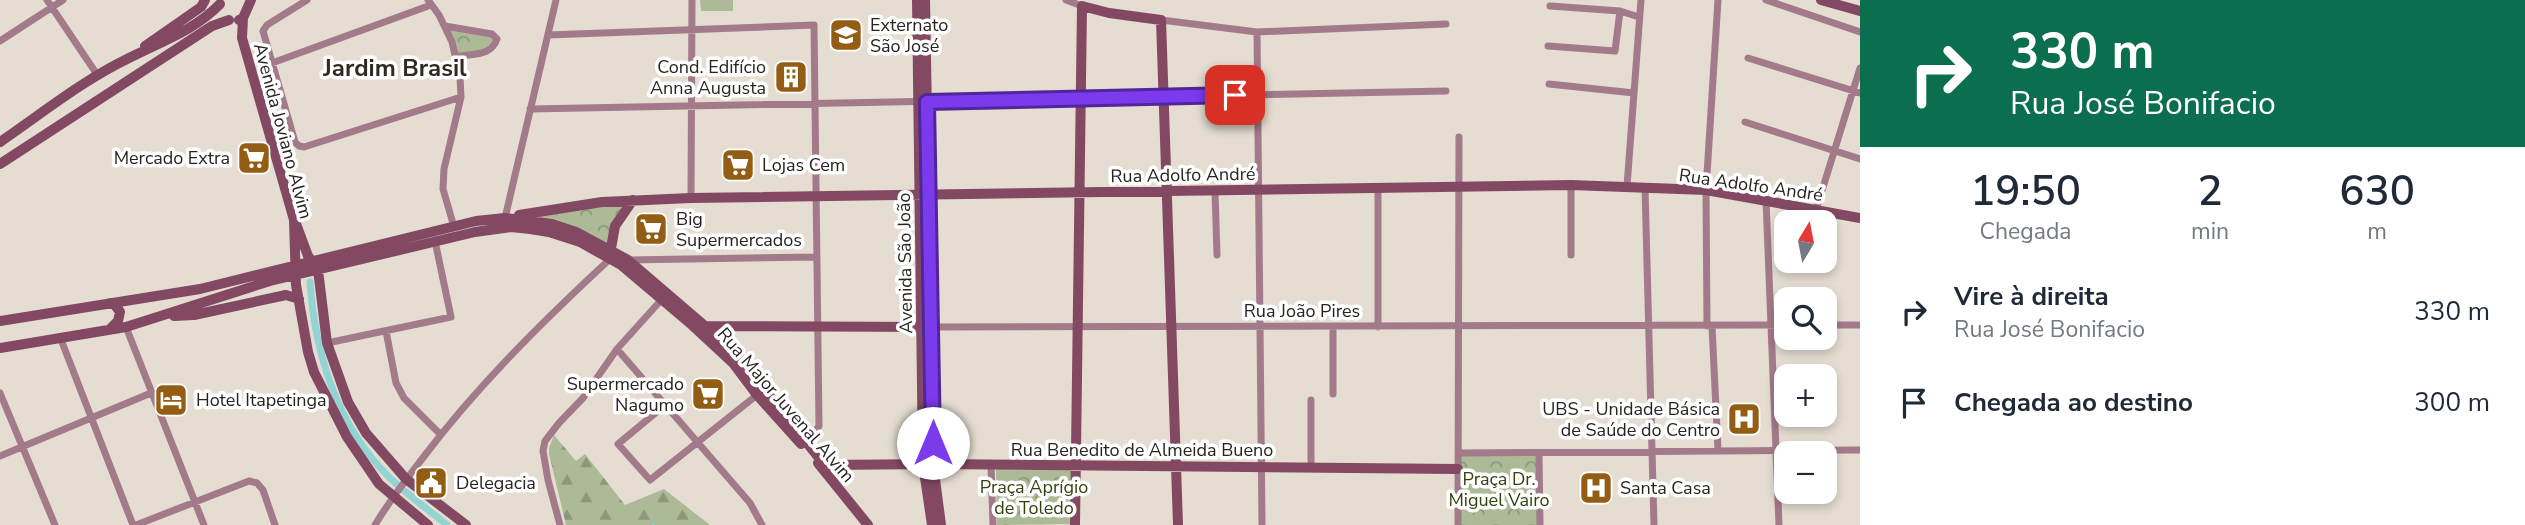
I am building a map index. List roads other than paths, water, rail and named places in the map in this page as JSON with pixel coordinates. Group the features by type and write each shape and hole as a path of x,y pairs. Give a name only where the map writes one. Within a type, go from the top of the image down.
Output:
{"main road":[{"path":"0,142 127,59 201,7 205,0"},
{"path":"0,164 212,26 243,18 251,0"},
{"name":"Avenida São João","path":"917,0 923,102"},
{"name":"Avenida São João","path":"925,0 924,195 928,464 932,525"},
{"path":"1821,0 1860,11"},
{"path":"127,59 162,44 196,24 220,2"},
{"name":"Avenida Joviano Alvim","path":"220,2 220,12 230,20 242,38 294,220 299,299 314,372 359,457 428,525"},
{"path":"1076,525 1082,6 1109,13 1161,20 1178,525"},
{"name":"Avenida Joviano Alvim","path":"242,38 243,18"},
{"name":"Rua Adolfo André","path":"505,218 558,208 633,200 691,198 1571,186 1706,190 1816,210"},
{"path":"610,254 615,226 633,200"},
{"name":"Rua Adolfo André","path":"1838,214 1860,218"},
{"path":"315,266 476,221 505,218 552,224 576,232 610,254"},
{"path":"294,220 315,266 327,343 348,402 366,433 405,480 466,525"},
{"path":"0,321 200,289 490,229 550,232 610,254"},
{"name":"Rua Major Juvenal Alvim","path":"610,254 628,260 760,390 868,525"},
{"name":"Rua Major Juvenal Alvim","path":"610,254 705,326 741,360 760,390"},
{"path":"0,348 126,327 297,270"},
{"path":"160,316 194,315 286,295 299,299"},
{"path":"110,303 120,312 118,321 110,329"},
{"name":"Rua João Pires","path":"692,325 927,327"},
{"name":"Rua Major Juvenal Alvim","path":"801,439 826,465"},
{"name":"Avenida São João","path":"928,464 941,525"},
{"name":"Rua Benedito de Almeida Bueno","path":"826,465 1458,469"},
{"path":"831,478 832,470 840,465"}],"street":[{"path":"2,38 50,4 63,0"},
{"path":"307,0 267,25 263,31 295,142 299,146 304,147 461,97"},
{"path":"505,218 556,0"},
{"path":"691,198 692,0"},
{"path":"1066,0 1082,6"},
{"path":"1627,186 1641,0"},
{"path":"1718,0 1706,190 1710,326 1718,450"},
{"path":"1766,0 1860,32"},
{"path":"272,63 430,2 445,26 456,57 461,97 444,169 443,189 454,227"},
{"path":"50,4 98,76"},
{"path":"1550,6 1620,11 1639,17"},
{"path":"1549,46 1615,51 1620,11"},
{"path":"1161,20 1257,32 1446,24"},
{"path":"548,35 814,25 819,426 817,432 801,439"},
{"path":"445,26 492,34 497,39 492,49 486,52 456,57"},
{"path":"1257,32 1262,525"},
{"path":"1748,58 1856,92"},
{"path":"1816,210 1834,150 1856,92 1860,68"},
{"path":"1549,84 1634,93"},
{"path":"530,110 1446,91"},
{"path":"1745,122 1860,159"},
{"path":"1458,137 1458,525"},
{"path":"1571,186 1571,255"},
{"path":"1645,188 1654,525"},
{"path":"1378,189 1378,327"},
{"path":"1215,191 1217,255"},
{"path":"1458,453 1774,449 1766,200"},
{"path":"327,343 451,317 436,241"},
{"path":"376,525 394,494 440,434 539,326 610,254"},
{"path":"628,260 817,257"},
{"path":"560,525 548,480 543,451 545,441 583,398 617,349 664,295"},
{"name":"Rua João Pires","path":"927,327 1772,325"},
{"path":"1837,325 1860,325"},
{"path":"126,327 204,525"},
{"path":"1333,327 1333,394"},
{"path":"386,331 396,383 404,397 440,434"},
{"path":"60,337 135,525 249,481 257,483 263,490 275,525"},
{"path":"617,349 750,503 762,525"},
{"path":"665,405 620,442 619,447 650,480 698,444 760,390"},
{"path":"0,393 55,525"},
{"path":"0,456 151,393"},
{"path":"1311,400 1311,467"},
{"path":"1837,450 1860,450"},
{"path":"1539,453 1540,525"},
{"path":"991,465 993,525"},
{"path":"1778,504 1779,525"}],"waterway":[{"path":"310,282 323,362 342,412 355,435 389,477 447,525"}],"place":[{"name":"Externato São José","path":"846,35"},
{"name":"Cond. Edifício Anna Augusta","path":"791,77"},
{"name":"Mercado Extra","path":"254,158"},
{"name":"Lojas Cem","path":"738,165"},
{"name":"Big Supermercados","path":"651,229"},
{"name":"Supermercado Nagumo","path":"708,394"},
{"name":"Hotel Itapetinga","path":"171,400"},
{"name":"UBS - Unidade Básica de Saúde do Centro","path":"1744,419"},
{"name":"Delegacia","path":"431,483"},
{"name":"Santa Casa","path":"1596,488"}],"district":[{"name":"Jardim Brasil","path":"395,68"}],"park label":[{"name":"Praça Dr. Miguel Vairo","path":"1499,489"},
{"name":"Praça Aprígio de Toledo","path":"1034,497"}]}
